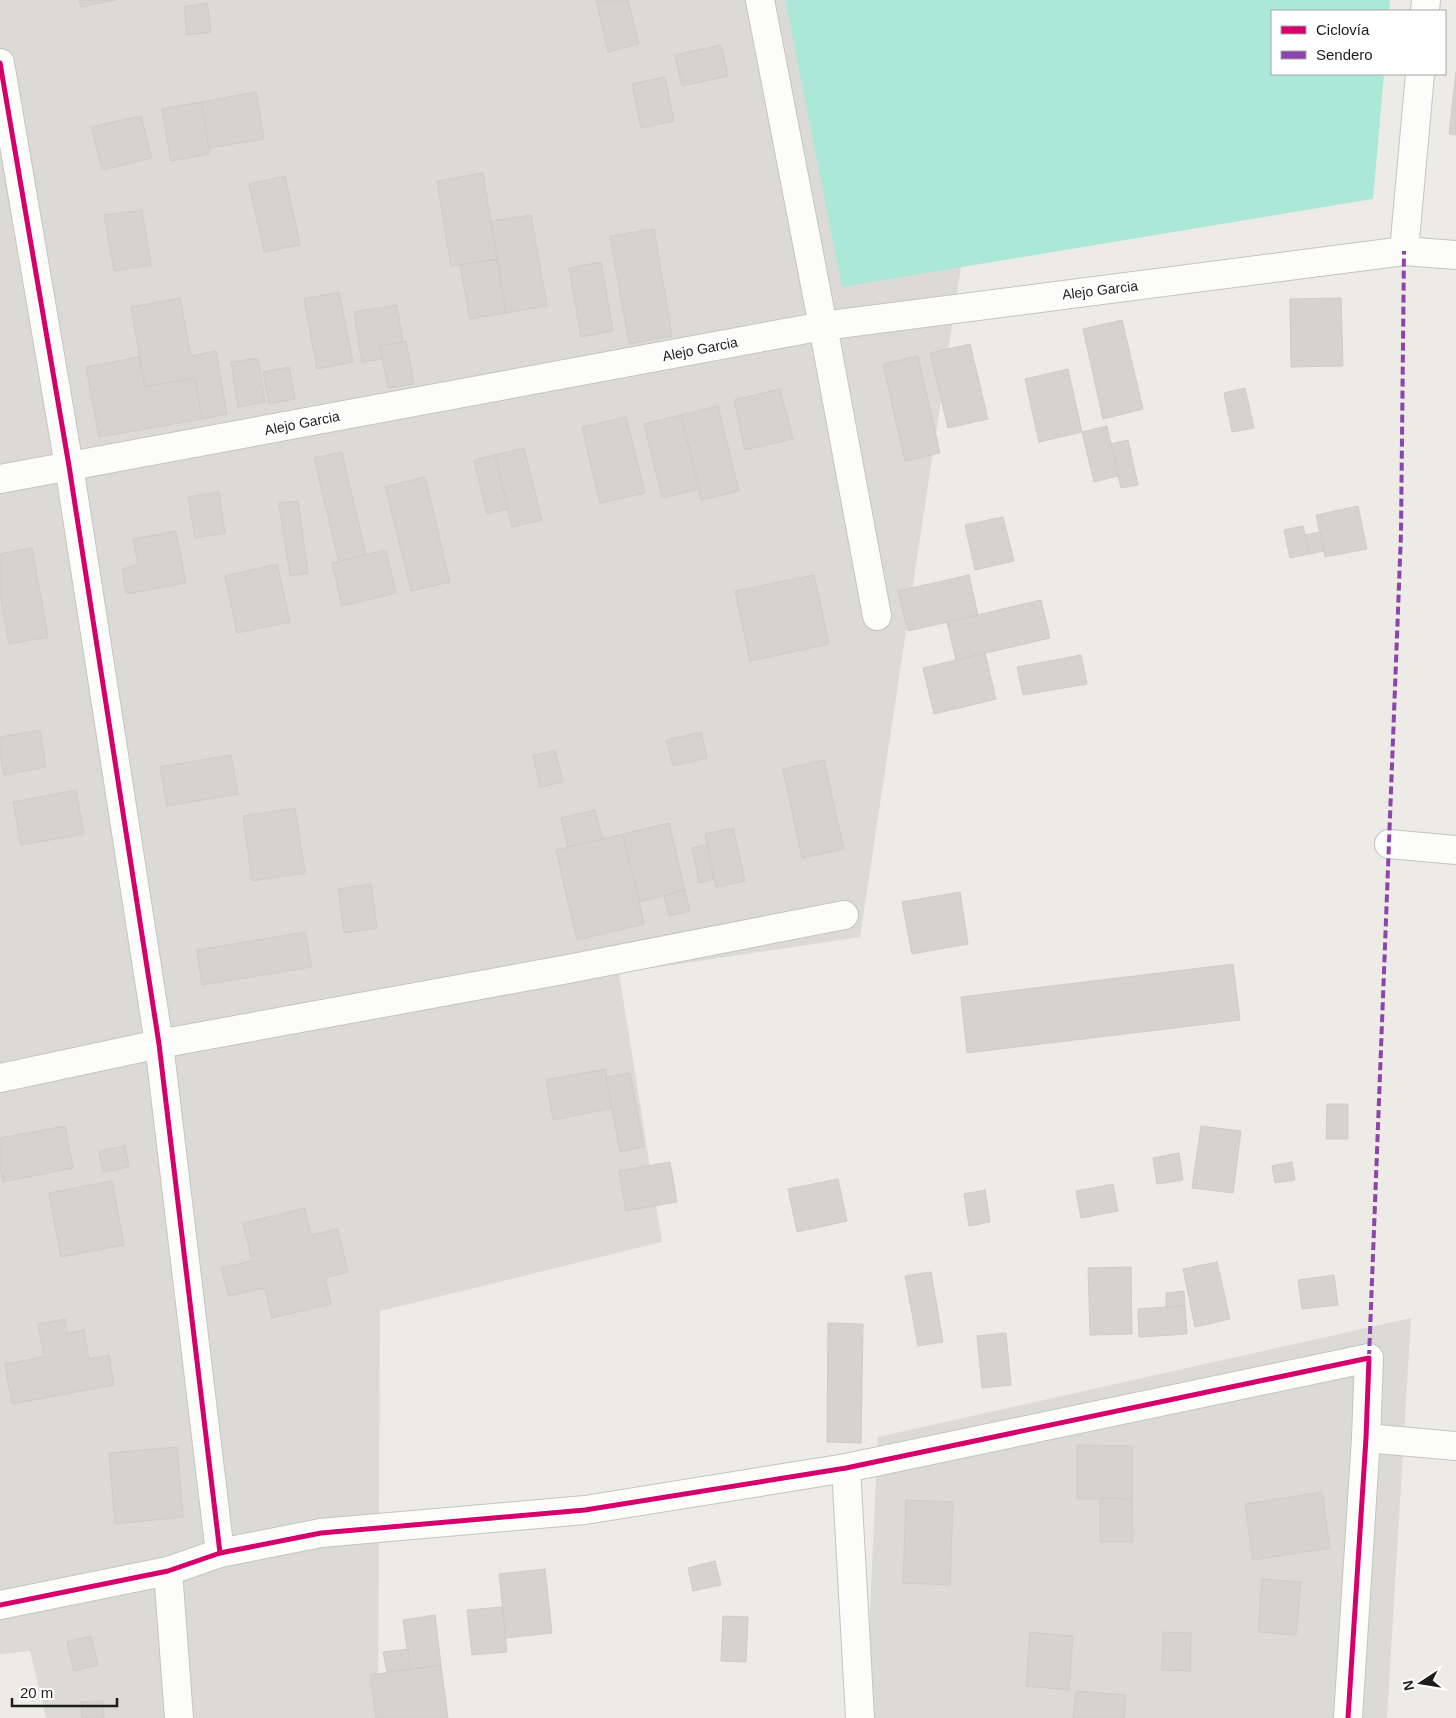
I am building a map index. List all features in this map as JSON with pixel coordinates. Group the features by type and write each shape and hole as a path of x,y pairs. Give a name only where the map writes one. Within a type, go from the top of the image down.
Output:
{"street":[{"path":"760,0 877,616"},
{"path":"0,63 69,466 160,1044 220,1552"},
{"path":"1404,251 1420,75"},
{"name":"Alejo Garcia","path":"0,479 823,326 1404,251 1456,255"},
{"path":"1389,844 1456,850"},
{"path":"0,1078 160,1044 568,970 844,915"},
{"path":"0,1604 168,1571 220,1552 321,1533 585,1510 846,1468 1369,1358 1366,1438 1348,1718"},
{"path":"1366,1438 1456,1446"},
{"path":"846,1468 860,1718"},
{"path":"168,1571 179,1718"}],"shaded area":[{"path":"0,0 1001,0 860,937 619,973 662,1242 380,1311 378,1718 46,1718 30,1651 0,1654"},
{"path":"1411,1318 1387,1718 865,1718 878,1437"}],"green space":[{"path":"785,0 1390,0 1389,10 1271,10 1271,75 1384,75 1373,199 842,287"}],"building":[{"path":"79,0 116,0 81,7"},
{"path":"596,0 628,0 639,44 608,52"},
{"path":"207,3 211,32 187,35 184,7"},
{"path":"721,45 728,76 682,86 675,55"},
{"path":"1456,72 1456,135 1449,134"},
{"path":"665,77 674,121 641,128 632,84"},
{"path":"256,92 264,139 209,148 201,102"},
{"path":"201,102 210,154 171,161 162,109"},
{"path":"141,116 152,158 102,170 91,127"},
{"path":"483,173 497,259 451,266 437,181"},
{"path":"285,176 300,245 264,252 249,184"},
{"path":"142,210 151,265 114,271 104,215"},
{"path":"531,215 547,306 506,313 491,221"},
{"path":"654,229 672,336 629,344 610,236"},
{"path":"497,259 506,313 470,319 460,265"},
{"path":"601,262 613,331 581,337 569,268"},
{"path":"339,292 353,362 317,369 304,299"},
{"path":"180,298 191,356 216,351 227,414 202,419 195,378 145,387 131,307"},
{"path":"1341,298 1343,366 1291,367 1290,299"},
{"path":"397,305 403,342 380,346 383,359 362,362 354,312"},
{"path":"1122,320 1143,409 1103,419 1083,329"},
{"path":"406,341 414,384 388,388 380,346"},
{"path":"970,344 988,419 948,428 930,353"},
{"path":"918,356 940,453 905,461 883,364"},
{"path":"139,357 145,387 195,378 202,419 99,437 86,367"},
{"path":"258,358 265,402 238,407 231,362"},
{"path":"289,367 295,399 269,404 263,372"},
{"path":"1068,369 1082,432 1039,442 1025,379"},
{"path":"1245,388 1254,428 1232,432 1224,393"},
{"path":"780,389 793,439 745,450 734,400"},
{"path":"718,406 739,491 701,500 681,415"},
{"path":"681,415 699,489 662,498 644,424"},
{"path":"626,417 645,493 600,503 582,427"},
{"path":"1107,426 1118,476 1094,482 1082,432"},
{"path":"1128,440 1138,485 1121,488 1111,444"},
{"path":"524,448 542,520 512,527 495,455"},
{"path":"342,452 366,555 339,562 314,458"},
{"path":"495,455 508,509 487,514 474,460"},
{"path":"425,477 450,582 411,591 385,487"},
{"path":"219,492 225,533 195,538 188,497"},
{"path":"298,501 308,573 290,576 279,503"},
{"path":"1358,506 1367,549 1325,557 1316,515"},
{"path":"1003,517 1014,561 975,570 965,525"},
{"path":"1303,526 1309,554 1290,558 1284,530"},
{"path":"176,531 186,583 126,594 122,569 138,565 133,539"},
{"path":"1320,532 1324,551 1309,554 1305,535"},
{"path":"32,548 48,637 9,644 0,593 0,554"},
{"path":"386,550 396,593 342,606 332,563"},
{"path":"277,564 290,622 237,633 225,576"},
{"path":"814,575 829,644 750,661 735,591"},
{"path":"969,575 978,615 908,631 898,591"},
{"path":"1041,600 1050,638 956,660 947,622"},
{"path":"985,653 996,699 934,714 923,668"},
{"path":"1081,655 1087,684 1023,695 1017,667"},
{"path":"40,730 46,767 4,775 0,753 0,737"},
{"path":"701,732 707,758 673,766 666,740"},
{"path":"555,750 563,782 540,787 533,756"},
{"path":"231,755 238,794 167,806 160,767"},
{"path":"824,760 844,849 802,858 783,769"},
{"path":"76,790 84,834 21,845 13,802"},
{"path":"295,808 305,873 252,881 243,816"},
{"path":"595,810 603,839 568,847 561,818"},
{"path":"669,823 685,890 639,902 623,834"},
{"path":"733,828 745,881 716,887 705,834"},
{"path":"623,834 644,924 577,940 556,850"},
{"path":"707,845 714,879 699,883 692,848"},
{"path":"371,884 377,928 344,933 338,889"},
{"path":"685,890 690,911 669,916 664,896"},
{"path":"960,892 968,944 912,954 902,902"},
{"path":"305,932 312,967 202,985 197,950"},
{"path":"1233,964 1240,1020 967,1053 961,997"},
{"path":"605,1069 612,1108 553,1120 546,1080"},
{"path":"630,1073 644,1147 620,1152 606,1077"},
{"path":"1327,1104 1348,1104 1348,1139 1326,1139"},
{"path":"65,1126 73,1168 3,1182 0,1167 0,1138"},
{"path":"1201,1126 1241,1131 1233,1193 1192,1188"},
{"path":"125,1146 129,1167 103,1172 99,1151"},
{"path":"1179,1153 1183,1180 1157,1184 1153,1158"},
{"path":"670,1162 677,1202 626,1211 619,1171"},
{"path":"1292,1162 1295,1180 1275,1183 1272,1166"},
{"path":"838,1179 847,1221 797,1232 788,1189"},
{"path":"112,1181 124,1245 61,1257 49,1193"},
{"path":"1113,1184 1118,1211 1081,1218 1076,1191"},
{"path":"985,1190 990,1222 969,1226 964,1194"},
{"path":"305,1208 311,1235 338,1229 348,1272 325,1278 331,1304 272,1318 265,1288 229,1296 221,1268 252,1261 243,1223"},
{"path":"1217,1262 1230,1319 1195,1327 1183,1269"},
{"path":"1131,1267 1132,1334 1090,1335 1088,1268"},
{"path":"931,1272 943,1342 918,1346 905,1276"},
{"path":"1334,1275 1338,1305 1302,1309 1298,1280"},
{"path":"1184,1291 1185,1306 1166,1307 1166,1293"},
{"path":"1185,1306 1187,1334 1139,1337 1138,1309"},
{"path":"65,1319 67,1333 84,1330 89,1359 109,1355 114,1385 12,1404 5,1364 44,1357 38,1324"},
{"path":"828,1323 863,1324 861,1443 827,1442"},
{"path":"1006,1333 1011,1385 982,1388 977,1336"},
{"path":"1077,1445 1132,1446 1132,1499 1077,1499"},
{"path":"177,1447 183,1517 115,1524 109,1453"},
{"path":"1322,1492 1330,1548 1253,1560 1245,1504"},
{"path":"1100,1498 1132,1499 1133,1542 1100,1542"},
{"path":"906,1500 953,1502 950,1585 903,1583"},
{"path":"715,1561 721,1585 693,1591 688,1568"},
{"path":"545,1569 552,1633 506,1638 499,1574"},
{"path":"1262,1579 1301,1582 1296,1635 1258,1632"},
{"path":"502,1607 507,1652 472,1655 467,1610"},
{"path":"435,1615 441,1665 410,1669 403,1620"},
{"path":"723,1616 748,1617 746,1662 721,1661"},
{"path":"1030,1632 1073,1636 1069,1690 1026,1686"},
{"path":"1163,1632 1191,1633 1190,1671 1162,1670"},
{"path":"91,1636 98,1665 74,1671 67,1642"},
{"path":"408,1649 410,1669 387,1672 383,1652"},
{"path":"441,1665 448,1718 376,1718 370,1675"},
{"path":"1076,1691 1126,1695 1124,1718 1073,1718"},
{"path":"103,1701 104,1718 82,1718 81,1702"}],"marked path":[{"path":"1369,1358 1401,533 1404,251"}],"cycle path":[{"path":"0,63 69,466 159,1044 220,1553"},
{"path":"0,1605 168,1571 220,1553 321,1533 585,1510 846,1468 1369,1358 1366,1438 1348,1718"}]}
